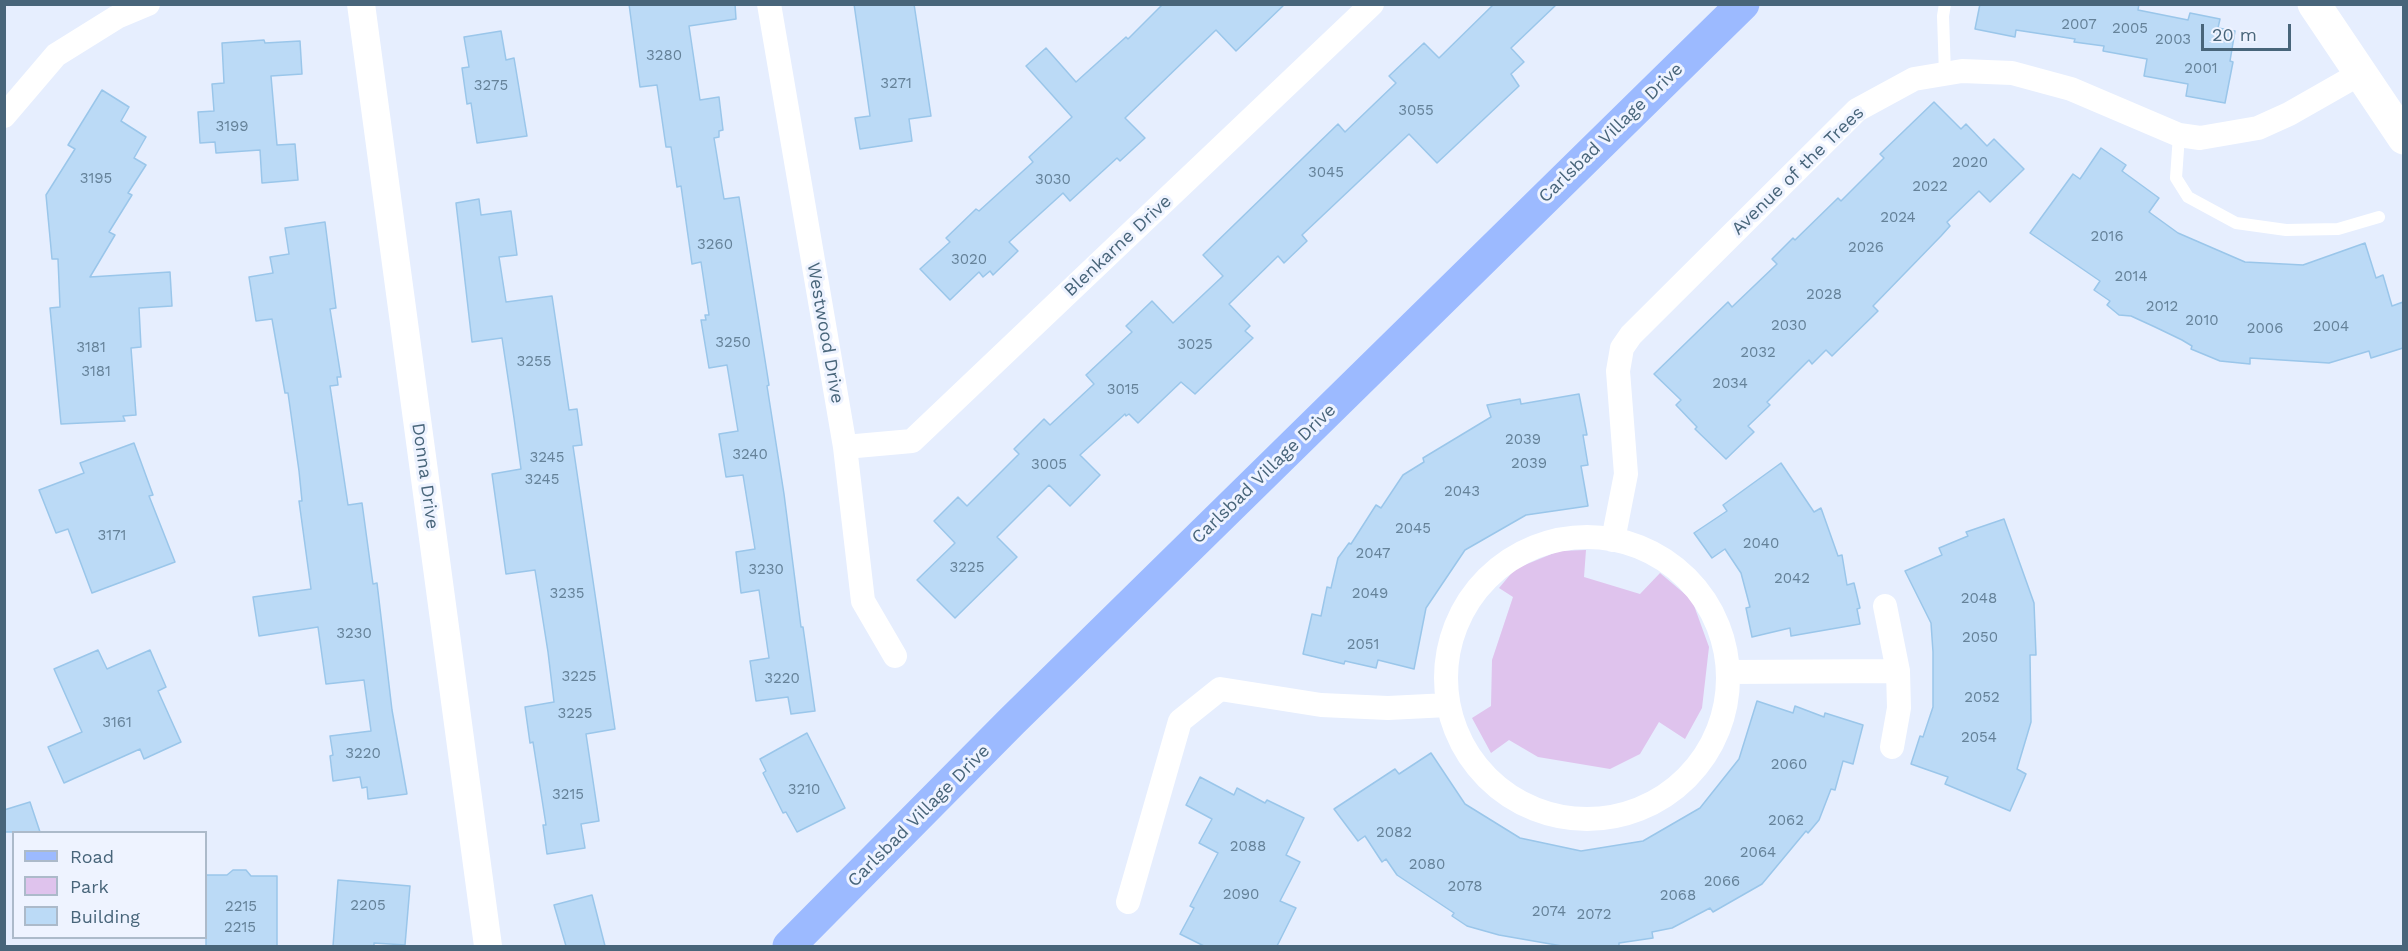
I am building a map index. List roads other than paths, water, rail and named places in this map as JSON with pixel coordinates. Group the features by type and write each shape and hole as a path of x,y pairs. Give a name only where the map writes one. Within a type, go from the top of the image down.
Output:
{"main road":[{"name":"Carlsbad Village Drive","path":"789,946 1029,704 1743,4"},
{"path":"2314,4 2403,138"}],"street":[{"path":"4,116 56,55 117,17 148,4"},
{"name":"Donna Drive","path":"361,4 489,946"},
{"name":"Westwood Drive","path":"769,4 845,447 863,602 895,656"},
{"name":"Blenkarne Drive","path":"845,447 912,441 1372,4"},
{"name":"Avenue of the Trees","path":"1613,540 1626,474 1618,371 1622,348 1631,335 1857,110 1914,79 1962,71 2012,73 2071,89 2179,135 2200,138 2258,128 2289,114 2361,73"},
{"path":"1577,537 1603,538 1645,549 1676,568 1697,589 1716,618 1726,650 1729,672 1727,699 1719,730 1706,755 1691,774 1672,791 1650,805 1623,814 1597,818 1579,818 1542,812 1508,795 1478,767 1459,739 1448,705 1445,674 1455,625 1466,604 1487,577 1512,557 1546,543 1577,537"},
{"path":"1885,606 1898,671 1899,708 1892,747"},
{"path":"1729,672 1898,671"},
{"path":"1128,903 1180,720 1220,689 1321,705 1388,708 1448,705"}],"lane":[{"path":"1945,4 1943,16 1945,74"},
{"path":"2179,135 2176,178 2188,197 2236,224 2286,230 2338,229 2379,217"}]}
